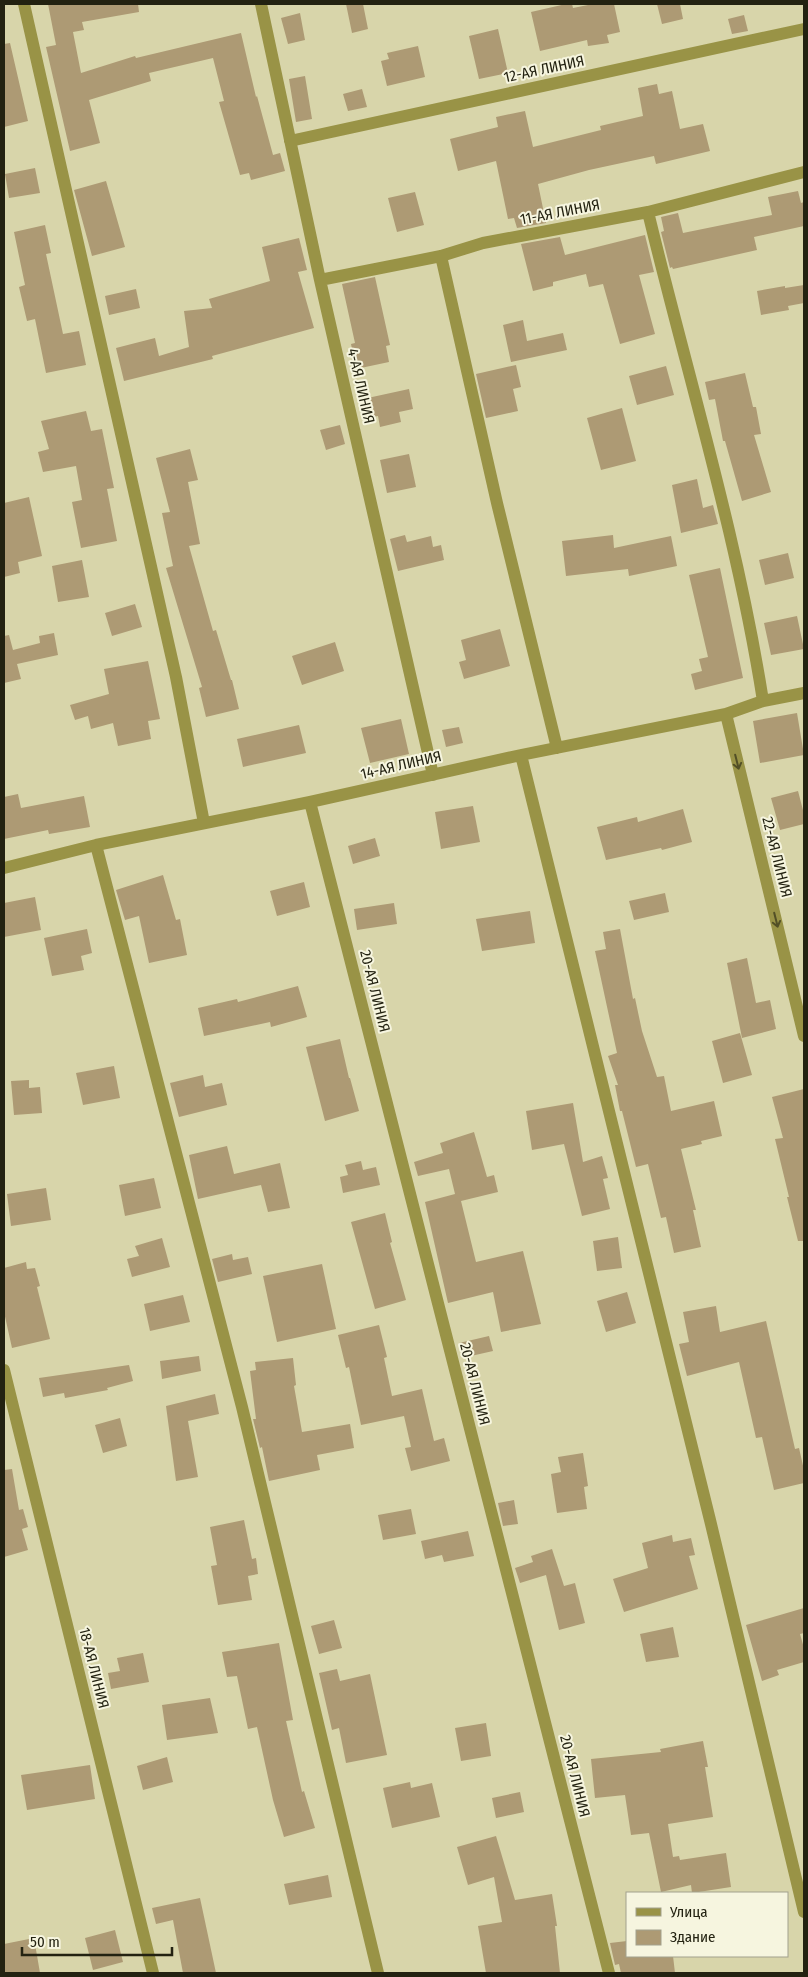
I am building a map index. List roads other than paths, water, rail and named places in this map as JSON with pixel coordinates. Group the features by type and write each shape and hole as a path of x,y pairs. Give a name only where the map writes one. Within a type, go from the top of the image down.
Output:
{"street":[{"path":"24,4 176,678 204,823"},
{"name":"4-АЯ ЛИНИЯ","path":"261,4 320,280 433,774"},
{"name":"12-АЯ ЛИНИЯ","path":"290,141 804,29"},
{"name":"11-АЯ ЛИНИЯ","path":"320,280 441,256 482,243 648,212 804,172"},
{"path":"648,212 720,497 754,641 763,700"},
{"path":"441,256 496,503 557,748"},
{"name":"14-АЯ ЛИНИЯ","path":"4,868 96,846 310,802 521,755 726,714 763,700 804,694"},
{"name":"22-АЯ ЛИНИЯ","path":"726,714 804,1036"},
{"path":"521,755 712,1529 804,1912"},
{"name":"20-АЯ ЛИНИЯ","path":"310,802 609,1973"},
{"path":"96,846 242,1407 378,1973"},
{"name":"18-АЯ ЛИНИЯ","path":"4,1370 153,1973"}]}
